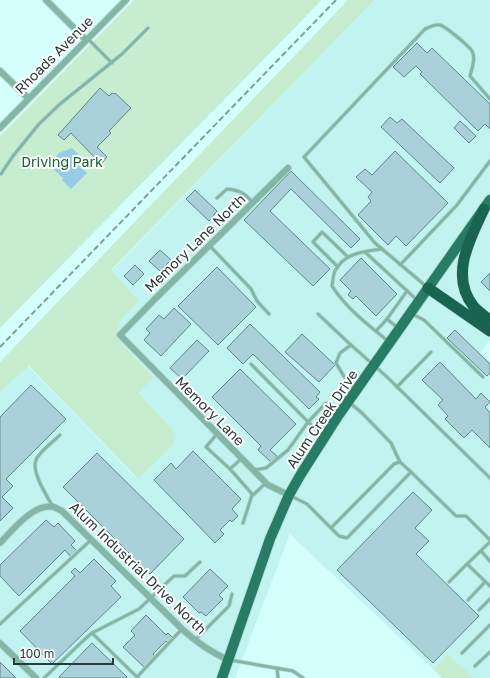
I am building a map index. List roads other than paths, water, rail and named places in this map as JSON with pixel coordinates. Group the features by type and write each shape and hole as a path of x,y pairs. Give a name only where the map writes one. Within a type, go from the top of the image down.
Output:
{"highway":[{"path":"487,204 464,256 463,277 469,298 474,306 489,320"},
{"path":"428,288 440,287 489,320"},
{"path":"428,288 490,331"}],"main road":[{"name":"Alum Creek Drive","path":"222,678 268,545 289,495 323,438 340,413 487,204"}],"street":[{"path":"46,0 87,39"},
{"name":"Rhoads Avenue","path":"0,128 126,0"},
{"path":"0,71 28,98"},
{"name":"Memory Lane North","path":"120,335 288,168"},
{"name":"Memory Lane","path":"120,335 266,483 289,495"},
{"path":"0,543 28,515 40,508 53,507"},
{"name":"Alum Industrial Drive North","path":"53,507 62,511 92,539 182,629 213,653 228,660"},
{"path":"0,643 36,678"}],"lane":[{"path":"428,288 375,243 304,157 425,29 432,25 441,25 472,51 474,61 470,76 490,99"},
{"path":"1,174 13,156 39,124 60,104 112,63 148,28"},
{"path":"87,39 112,63"},
{"path":"400,265 457,205 490,161"},
{"path":"217,198 227,189 238,190 247,195 254,203"},
{"path":"338,267 313,242 322,232 348,257"},
{"path":"209,245 252,290 257,301 269,314"},
{"path":"382,249 355,253 348,257 334,271 332,286 339,296 390,343"},
{"path":"365,252 419,302"},
{"path":"376,331 387,319 407,291"},
{"path":"411,313 424,320 483,377"},
{"path":"318,314 397,387 490,478"},
{"path":"387,319 400,329"},
{"path":"351,345 340,353 336,363 345,378 358,388"},
{"path":"397,387 431,352"},
{"path":"251,364 323,438"},
{"path":"348,402 362,413 391,444 400,462 456,516 466,516 490,541 449,582"},
{"path":"253,470 266,468 288,450 308,422 326,404 340,413"},
{"path":"217,434 206,447 230,470 252,495"},
{"path":"53,507 37,477 35,465 37,459 60,435"},
{"path":"230,470 241,459"},
{"path":"331,528 394,464 400,462"},
{"path":"289,495 308,504 340,536 347,538 411,472"},
{"path":"243,523 252,495 266,483"},
{"path":"0,624 92,539"},
{"path":"480,551 490,561"},
{"path":"44,678 92,633 139,610 174,576 185,576 200,562"},
{"path":"467,564 490,586"},
{"path":"468,600 485,582"},
{"path":"195,640 229,606 232,594"},
{"path":"479,610 490,599"},
{"path":"462,653 490,625"},
{"path":"92,633 137,678 182,629"},
{"path":"475,666 490,652"},
{"path":"228,660 293,671 303,678"},
{"path":"277,668 278,678"}],"railway":[{"path":"0,347 336,0"}],"park label":[{"name":"Driving Park","path":"62,162"}]}
